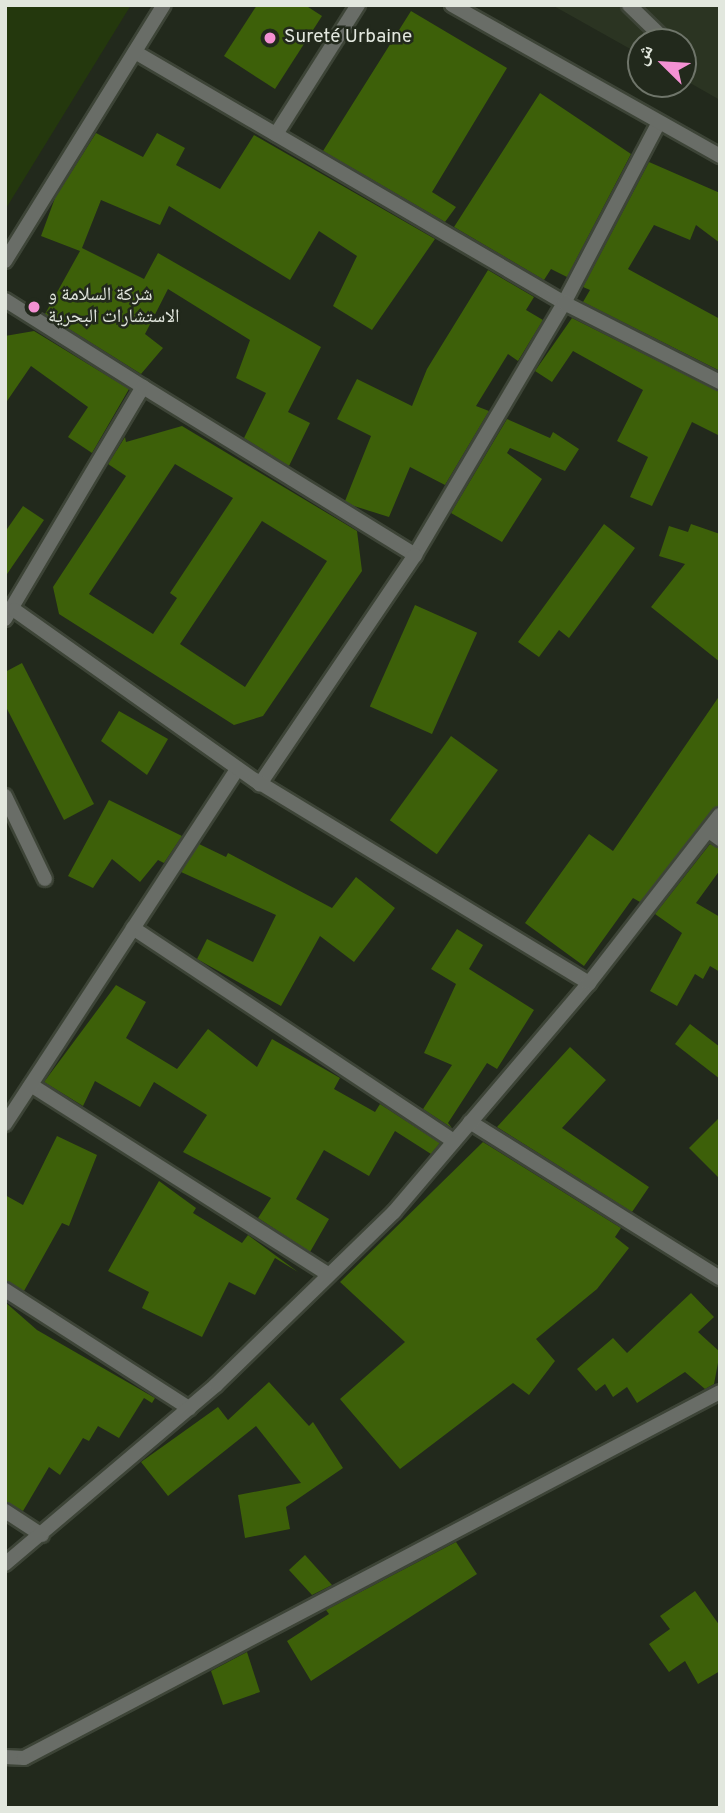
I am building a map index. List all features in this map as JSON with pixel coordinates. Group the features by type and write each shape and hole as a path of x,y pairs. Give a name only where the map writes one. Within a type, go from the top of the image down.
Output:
{"street":[{"path":"5,261 164,5"},
{"path":"276,134 358,5"},
{"path":"452,5 720,156"},
{"path":"629,5 653,28"},
{"path":"135,52 564,303 720,382"},
{"path":"260,784 415,555 564,303 659,122"},
{"path":"5,300 415,555"},
{"path":"143,387 8,611 37,626 260,784"},
{"path":"37,626 260,784 589,983"},
{"path":"5,1124 237,769"},
{"path":"5,796 45,879"},
{"path":"5,1564 188,1408 329,1275 454,1141 589,983 714,835 720,815"},
{"path":"133,928 454,1141"},
{"path":"31,1085 329,1275"},
{"path":"470,1122 720,1278"},
{"path":"5,1290 188,1408"},
{"path":"5,1757 24,1758 720,1392"},
{"path":"5,1511 42,1535"}],"shaded area":[{"path":"552,5 720,5 720,100 697,87 697,28 627,28 627,47"}],"green space":[{"path":"5,5 131,5 5,210"}],"building":[{"path":"257,5 305,5 322,16 275,89 224,56"},
{"path":"411,11 507,68 432,192 456,207 445,222 323,151"},
{"path":"540,93 631,154 567,277 551,269 544,280 454,227"},
{"path":"96,133 143,157 157,133 185,148 176,165 220,189 254,135 435,239 372,330 333,306 357,256 319,231 290,280 169,206 160,225 101,200 82,248 144,279 158,253 321,347 288,412 310,423 289,466 244,438 266,393 236,378 250,340 168,289 145,334 163,348 141,374 45,314 80,251 41,236 55,198"},
{"path":"649,162 720,193 720,243 696,225 690,240 654,225 628,269 720,319 720,371 583,302 590,290 583,287"},
{"path":"488,270 534,297 526,310 543,320 518,361 508,354 476,406 489,411 445,485 410,467 389,517 345,501 371,436 337,419 357,379 412,406 427,369"},
{"path":"572,318 720,392 720,436 692,422 652,506 630,497 648,457 617,441 643,390 573,351 552,382 535,371"},
{"path":"34,331 129,389 92,453 68,437 88,407 31,366 5,404 5,336"},
{"path":"507,419 550,438 553,432 579,449 565,471 510,448 507,453 542,479 502,542 451,513"},
{"path":"182,426 357,531 362,571 263,716 234,725 59,614 53,587 126,476 108,464 125,437 126,442","holes":["175,464 233,498 170,593 177,598 153,634 89,594","262,521 327,561 245,687 180,644"]},
{"path":"23,506 44,520 5,577 5,532"},
{"path":"604,524 635,548 569,638 559,630 539,657 518,642"},
{"path":"691,524 720,534 720,662 651,607 685,564 659,556 669,526 688,532"},
{"path":"415,605 477,633 432,734 370,706"},
{"path":"22,663 94,804 64,820 5,705 5,672"},
{"path":"720,695 720,806 640,902 633,898 584,966 525,923 589,834 613,851"},
{"path":"119,711 168,739 147,775 101,741"},
{"path":"451,736 498,770 437,854 390,820"},
{"path":"109,800 182,836 164,863 158,860 140,882 112,859 93,888 68,876"},
{"path":"199,844 226,857 228,853 332,908 356,877 395,908 354,962 320,936 281,1006 197,959 207,939 253,962 276,915 181,872"},
{"path":"710,844 720,849 720,870 696,903 720,917 720,972 710,966 703,979 695,974 677,1006 650,991 682,933 655,914"},
{"path":"457,929 483,945 469,969 534,1010 497,1069 487,1063 448,1123 452,1128 423,1109 452,1065 424,1053 456,984 431,969"},
{"path":"116,985 146,1002 126,1038 177,1069 208,1029 257,1067 272,1039 340,1078 334,1089 375,1112 380,1104 440,1143 431,1154 395,1131 369,1176 324,1150 296,1199 329,1219 310,1252 258,1218 271,1198 183,1152 207,1115 154,1082 140,1107 95,1081 83,1106 44,1082"},
{"path":"690,1024 720,1047 720,1079 675,1044"},
{"path":"570,1047 606,1080 562,1128 649,1187 632,1212 497,1127"},
{"path":"720,1117 720,1179 689,1148"},
{"path":"57,1136 97,1155 69,1226 62,1223 24,1291 5,1280 5,1195 23,1205"},
{"path":"483,1142 621,1228 615,1237 629,1248 597,1289 536,1339 555,1361 529,1395 513,1383 400,1469 340,1399 405,1342 340,1282"},
{"path":"159,1181 196,1208 193,1213 242,1243 248,1235 298,1272 275,1258 255,1295 229,1282 202,1337 142,1308 149,1292 108,1271"},
{"path":"691,1293 714,1317 698,1332 720,1352 714,1384 705,1389 685,1372 637,1403 627,1387 613,1397 605,1384 596,1391 577,1369 613,1338 627,1353"},
{"path":"5,1302 37,1330 155,1398 152,1403 144,1398 119,1438 98,1426 89,1441 83,1438 60,1475 49,1467 23,1511 5,1501"},
{"path":"269,1382 309,1426 313,1422 343,1468 286,1507 290,1529 245,1538 238,1495 301,1483 256,1426 168,1496 141,1462 218,1407 228,1420"},
{"path":"456,1542 477,1574 311,1681 287,1641 329,1614 326,1610"},
{"path":"305,1555 332,1585 312,1595 289,1570"},
{"path":"695,1591 720,1626 720,1671 698,1684 685,1661 669,1672 649,1644 670,1629 660,1616"},
{"path":"247,1652 260,1692 223,1705 211,1671"}],"place":[{"name":"Sureté Urbaine","path":"270,38"},
{"name":"شركة السلامة و الاستشارات البحرية","path":"34,307"}]}
